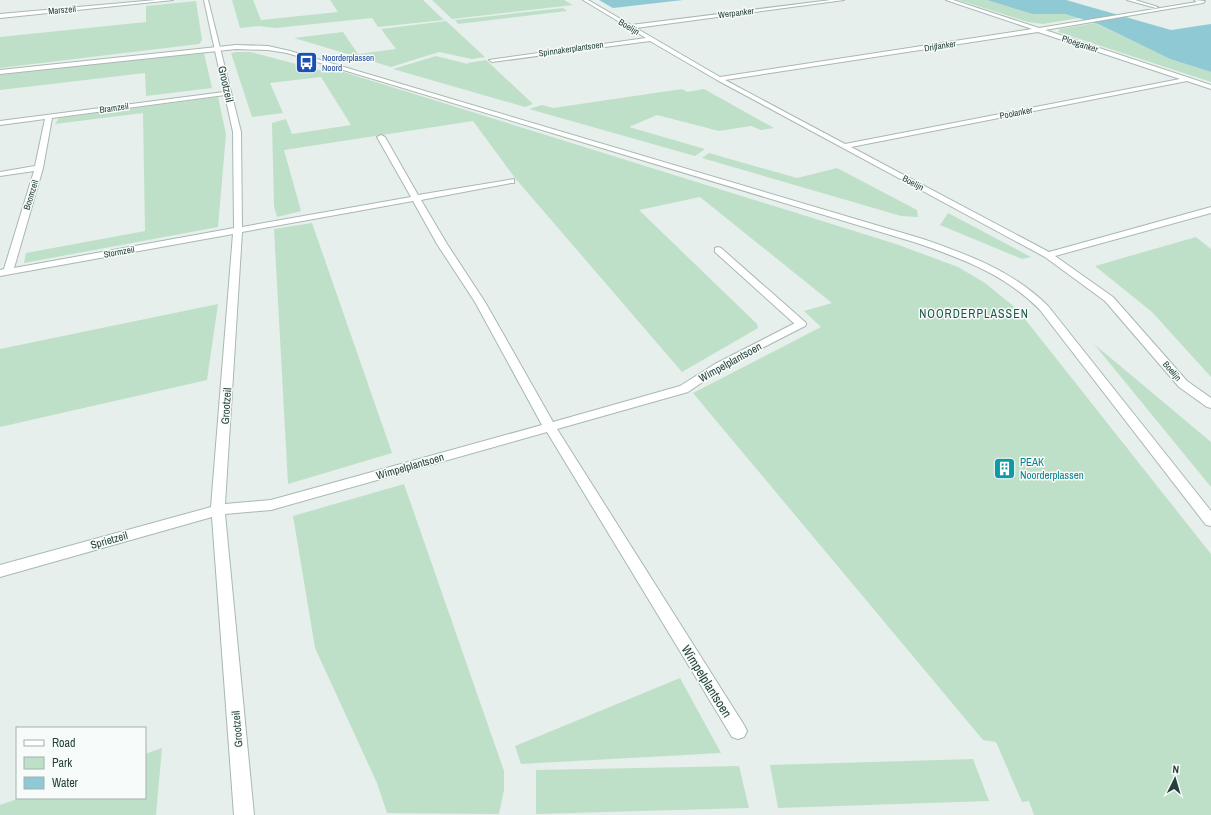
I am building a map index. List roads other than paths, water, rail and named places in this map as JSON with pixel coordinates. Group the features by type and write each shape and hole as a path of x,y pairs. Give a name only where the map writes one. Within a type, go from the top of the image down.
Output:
{"street":[{"path":"81,9 83,0"},
{"name":"Marszeil","path":"0,16 171,0"},
{"name":"Grootzeil","path":"206,0 237,132 238,232 218,510 244,815"},
{"name":"Boelijn","path":"586,0 629,27 719,79 1048,255 1109,299 1183,384 1211,404"},
{"name":"Werpanker","path":"629,27 842,0"},
{"name":"Ploeganker","path":"948,0 1211,87"},
{"name":"Drijfanker","path":"1129,0 1161,8"},
{"path":"1196,0 1211,4"},
{"name":"Drijfanker","path":"719,79 1038,30 1203,2"},
{"name":"Spinnakerplantsoen","path":"492,60 650,39"},
{"path":"0,72 218,48 251,46 288,52 920,241 972,259 1001,274 1025,289 1044,308 1211,521"},
{"name":"Poolanker","path":"844,146 1187,79"},
{"name":"Bramzeil","path":"0,123 228,93"},
{"name":"Boomzeil","path":"4,272 39,168 49,117"},
{"name":"Wimpelplantsoen","path":"381,137 442,244 480,302 550,427 738,731"},
{"path":"0,174 39,168"},
{"path":"238,232 416,198 511,182"},
{"path":"1048,255 1211,210"},
{"name":"Stormzeil","path":"4,272 238,232"},
{"name":"Wimpelplantsoen","path":"218,510 270,505 684,389 719,366 801,324 718,250"},
{"name":"Sprietzeil","path":"0,571 218,510"}],"water":[{"path":"599,0 683,0 613,8"},
{"path":"987,0 1066,0 1171,30 1211,24 1211,72 1170,59 1098,24 1065,14 1032,14"}],"place":[{"name":"Noorderplassen Noord","path":"306,63"},
{"name":"PEAK Noorderplassen","path":"1004,468"}],"district":[{"name":"NOORDERPLASSEN","path":"974,314"}]}
